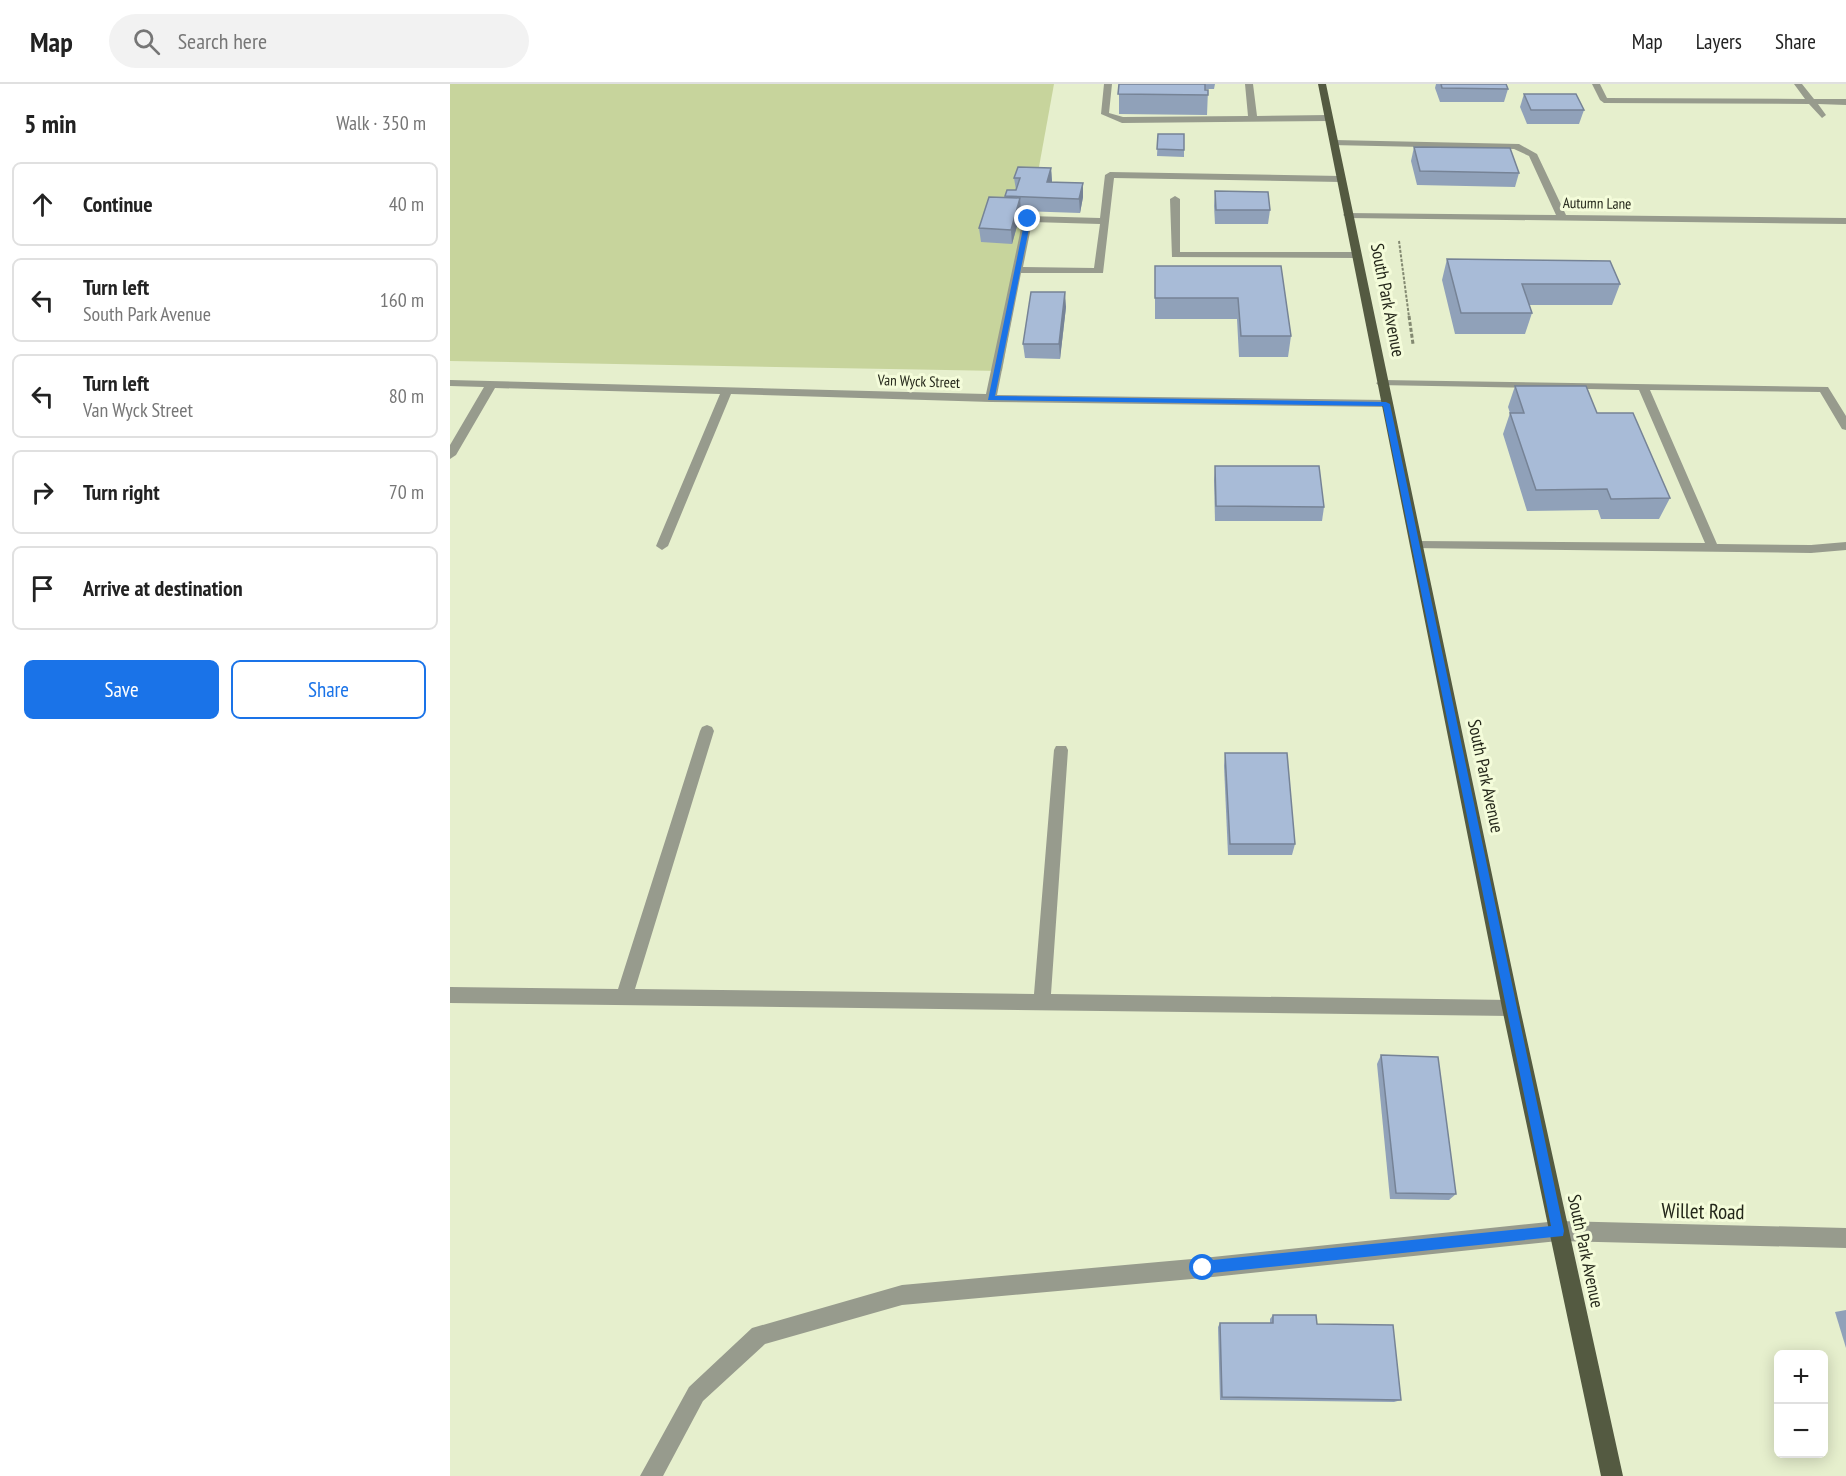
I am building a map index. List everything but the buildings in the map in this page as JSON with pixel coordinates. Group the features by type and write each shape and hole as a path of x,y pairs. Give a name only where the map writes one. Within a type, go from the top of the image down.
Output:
{"main road":[{"name":"South Park Avenue","path":"1322,84 1511,1008 1612,1476"}],"street":[{"path":"1108,84 1105,114 1122,120 1329,118"},
{"path":"1250,84 1253,119"},
{"path":"1596,84 1604,100 1846,102"},
{"path":"1798,84 1822,115"},
{"path":"1334,143 1516,146 1533,154 1562,218"},
{"path":"1017,270 1099,272 1110,174 1341,179"},
{"path":"1175,198 1175,255 1356,255"},
{"name":"Autumn Lane","path":"1348,215 1846,221"},
{"path":"991,398 1028,219 1105,221"},
{"path":"1382,383 1824,389 1846,426"},
{"name":"Van Wyck Street","path":"450,384 991,398 1386,404"},
{"path":"450,455 491,385"},
{"path":"1643,387 1713,548"},
{"path":"662,546 727,391"},
{"path":"1416,545 1811,549 1846,546"},
{"path":"624,997 707,731"},
{"path":"1042,1002 1061,750"},
{"path":"450,995 1511,1008"},
{"name":"Willet Road","path":"651,1476 696,1394 759,1335 902,1295 1203,1268 1558,1231 1846,1238"}],"path":[{"path":"1397,232 1413,344"}],"green space":[{"path":"450,84 1054,84 1002,371 450,361"}],"route":[{"path":"1028,219 991,398 1386,404 1558,1231 1203,1268"}]}
